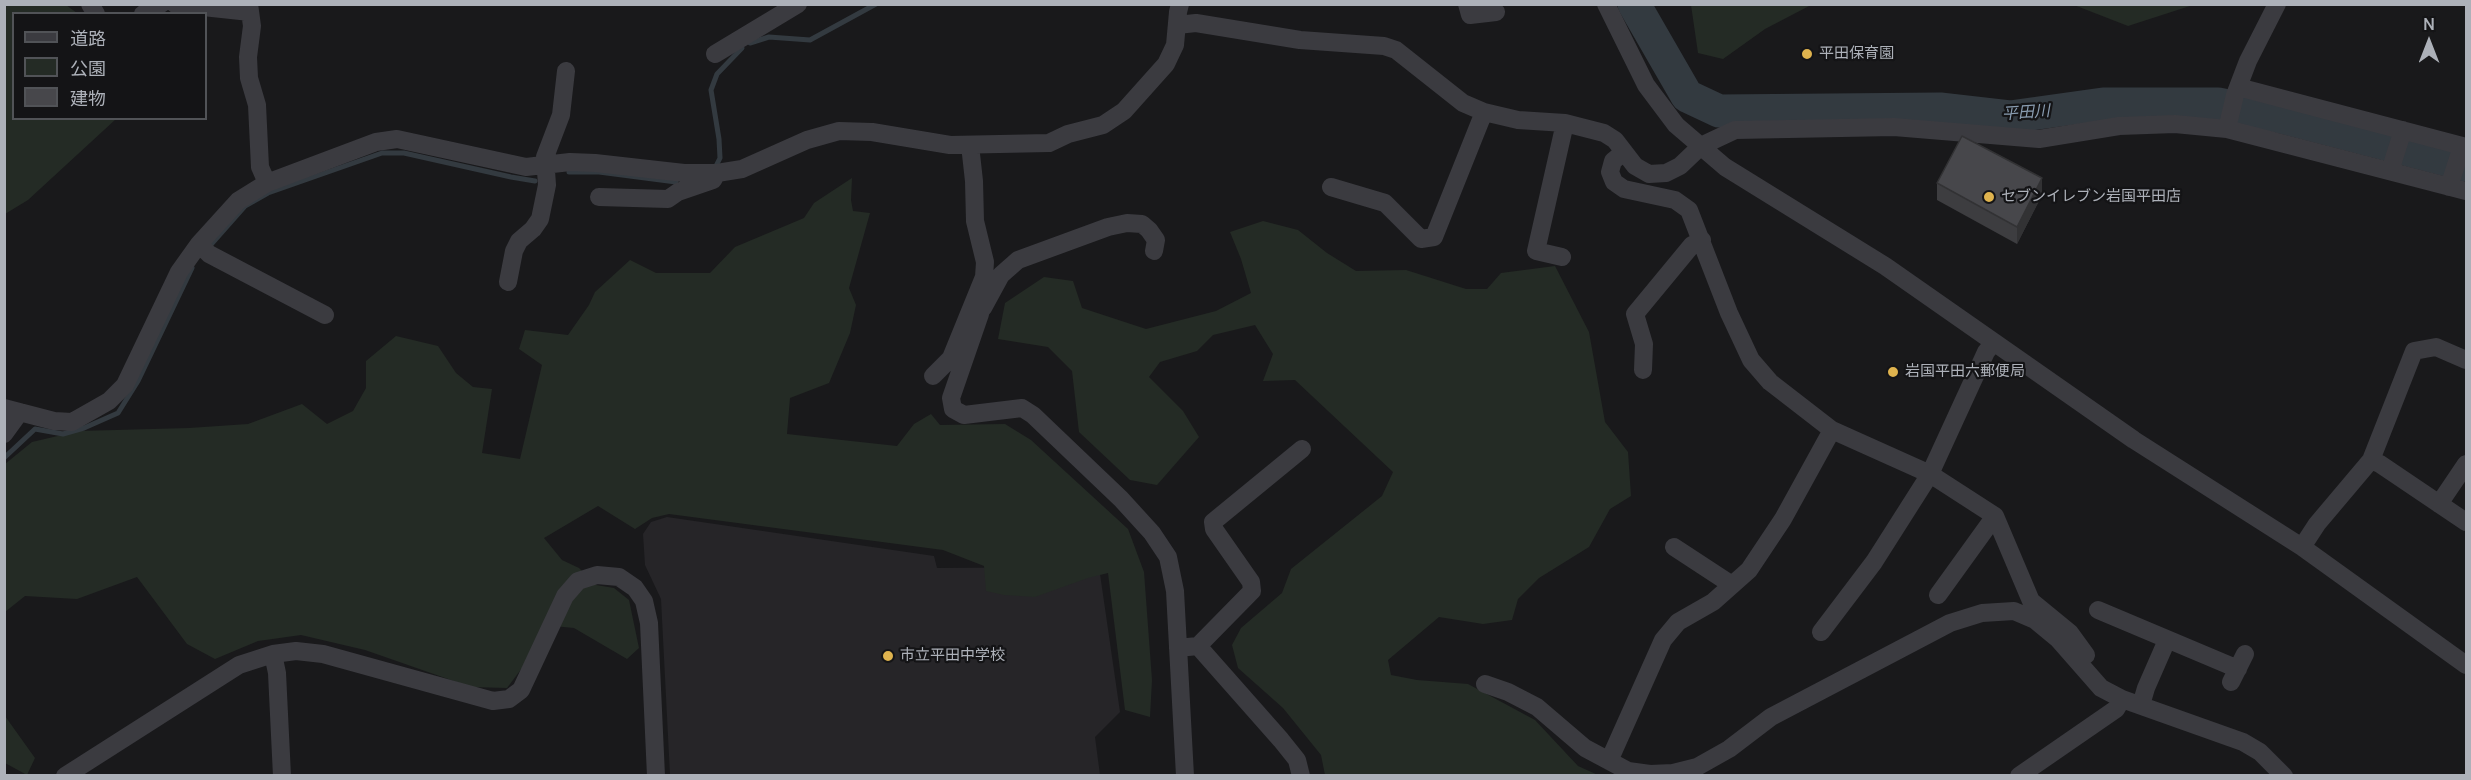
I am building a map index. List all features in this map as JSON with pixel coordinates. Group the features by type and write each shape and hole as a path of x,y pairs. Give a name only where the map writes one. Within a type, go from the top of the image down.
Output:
{"street":[{"path":"147,12 161,4"},
{"path":"175,4 249,8 252,26 248,57 249,78 257,105 260,167 267,183"},
{"path":"715,54 798,4"},
{"path":"4,434 12,410 54,421 72,422 109,401 126,385 179,272 199,244 238,201 267,183 376,142 398,139 526,167 570,162 684,173 717,173 742,169 807,140 838,131 872,132 931,144 1049,143 1068,134 1103,124 1124,111 1166,64 1175,45 1180,4"},
{"path":"1467,4 1470,15 1496,12"},
{"path":"1605,4 1647,85 1676,124 1725,167 1884,266 2134,440 2302,547 2466,664"},
{"path":"2228,122 2248,61 2277,4"},
{"path":"1177,25 1196,23 1300,40 1384,46 1396,50 1463,103 1484,112 1518,120 1565,123 1604,133 1615,140 1635,166 1649,174 1666,173 1680,166 1701,146 1735,130 1894,127 2039,139 2119,126 2228,122 2456,185 2463,148 2237,91"},
{"path":"508,282 514,251 519,241 533,229 540,219 547,185 545,157 561,115 566,71"},
{"path":"1331,187 1385,203 1421,239 1434,237 1484,112"},
{"path":"1562,258 1536,251 1565,123"},
{"path":"2392,166 2402,133"},
{"path":"970,145 975,221 985,262 984,277 951,398 953,409 964,415 1022,408 1033,415 1120,499 1152,533 1168,557 1175,591 1185,776"},
{"path":"1624,152 1613,161 1611,172 1614,182 1624,189 1675,200 1689,210 1729,313 1751,360 1770,382 1832,430 1930,474 1995,516 2031,601 2070,633 2086,656 2088,675"},
{"path":"600,197 668,199 678,192 713,180 717,173"},
{"path":"933,376 951,358 975,313 1001,275 1018,260 1096,231 1127,223 1142,224 1149,230 1155,240 1154,251"},
{"path":"1643,370 1644,344 1635,314 1692,244 1702,240"},
{"path":"199,244 209,254 325,315"},
{"path":"1821,632 1874,562 1930,474 1986,352 1993,343"},
{"path":"2302,547 2317,524 2371,460 2414,351 2436,347 2466,360"},
{"path":"1609,761 1663,640 1678,622 1713,602 1749,570 1783,519 1832,430"},
{"path":"1178,648 1198,646 1252,591 1251,582 1214,529 1213,522 1302,449"},
{"path":"2371,460 2466,522"},
{"path":"2439,504 2466,464"},
{"path":"1938,595 1995,516"},
{"path":"1674,547 1732,585"},
{"path":"65,776 239,665 273,654 296,651 323,654 493,701 509,699 521,690 565,596 578,582 597,575 618,578 635,588 644,601 649,623 656,776"},
{"path":"2098,610 2238,668"},
{"path":"1485,684 1508,692 1537,707 1585,748 1628,771 1650,774 1673,773 1697,767 1729,749 1771,717 1950,623 1982,613 2014,611 2035,620 2058,639 2102,688 2122,699 2243,742 2260,752 2284,776"},
{"path":"2140,705 2167,640"},
{"path":"1198,646 1297,760 1301,776"},
{"path":"273,654 277,673 282,776"},
{"path":"2019,776 2116,709 2122,699"}],"shaded area":[{"name":"市立平田中学校","path":"667,517 934,556 937,568 1099,567 1120,712 1095,737 1100,775 670,775 661,599 645,565 643,534 651,522"}],"green space":[{"path":"5,4 66,5 76,12 12,12 12,120 115,120 28,200 5,214"},
{"path":"1691,4 1811,5 1765,29 1723,59 1698,53"},
{"path":"2074,5 2193,5 2128,26"},
{"path":"852,178 853,211 870,213 849,288 856,305 850,333 829,383 790,398 787,434 897,446 914,424 931,414 940,425 1005,424 1031,440 1128,529 1144,572 1152,680 1150,717 1125,710 1108,573 1035,597 1004,595 986,591 984,566 943,550 669,514 652,518 635,529 598,506 544,538 562,560 579,568 596,585 614,588 629,600 639,648 627,659 574,628 543,625 522,668 507,688 471,687 365,650 301,635 258,641 215,659 187,644 137,577 77,599 25,596 5,612 5,464 32,442 79,431 248,424 302,404 327,424 353,411 366,388 366,361 396,336 438,346 456,373 473,387 492,389 482,453 520,459 542,365 519,349 525,330 568,335 589,305 595,292 630,260 656,273 710,273 735,247 804,218 814,203"},
{"path":"1263,221 1298,230 1327,253 1356,271 1406,270 1466,289 1487,289 1501,273 1555,266 1589,332 1605,422 1628,452 1631,496 1610,509 1589,547 1539,578 1518,599 1512,620 1483,624 1439,617 1388,660 1391,675 1417,680 1468,684 1535,720 1578,766 1598,775 1325,775 1321,755 1283,708 1238,668 1232,645 1241,628 1282,593 1291,569 1382,496 1393,472 1295,380 1263,381 1273,354 1255,325 1213,335 1197,351 1160,362 1149,377 1183,411 1199,437 1157,485 1130,480 1079,432 1072,371 1048,347 998,339 1005,303 1044,277 1073,281 1082,308 1146,329 1216,311 1251,293 1230,232"},
{"path":"5,716 35,758 27,775 5,763"}],"building":[{"name":"セブンイレブン岩国平田店","path":"1962,136 2042,178 2017,227 1937,183"}],"waterway":[{"path":"750,43 769,37 810,40 876,4"},
{"name":"平田川","path":"1634,4 1687,96 1719,111 1940,109 2010,117 2103,104 2218,104 2281,117 2466,165"},
{"path":"715,168 720,158 711,90 717,74 742,48"},
{"path":"207,249 245,206 268,193 382,153 404,153 535,181"},
{"path":"569,172 599,172 676,182"},
{"path":"4,458 35,429 63,434 84,428 118,413 138,381 192,268"}],"place":[{"name":"平田保育園","path":"1807,54"},
{"name":"セブンイレブン岩国平田店","path":"1989,197"},
{"name":"岩国平田六郵便局","path":"1893,372"},
{"name":"市立平田中学校","path":"888,656"}]}
